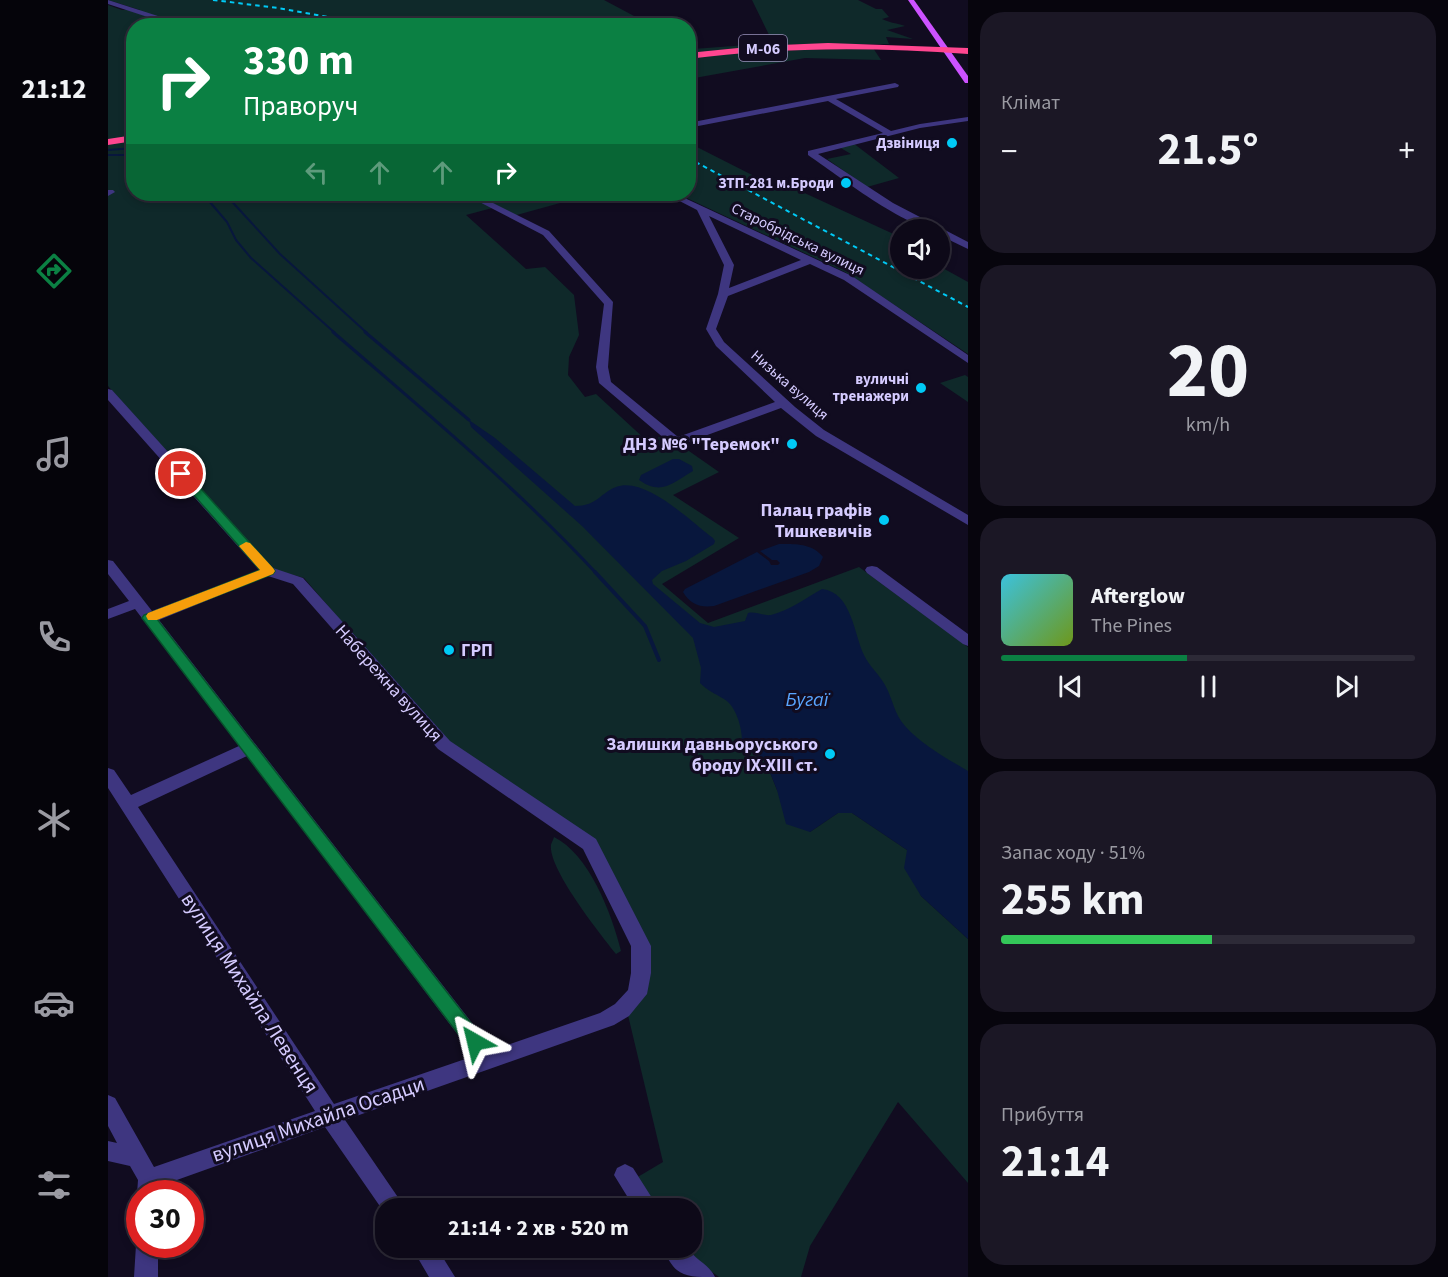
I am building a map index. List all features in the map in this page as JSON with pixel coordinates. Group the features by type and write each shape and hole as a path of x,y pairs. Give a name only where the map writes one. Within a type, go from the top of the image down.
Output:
{"highway":[{"name":"М-06","path":"696,55 755,48 818,45 968,51"},
{"path":"108,141 126,139"}],"main road":[{"path":"911,0 968,81"}],"street":[{"path":"108,2 159,18"},
{"path":"696,124 896,85"},
{"path":"828,98 889,133"},
{"path":"916,219 890,205 811,153 889,133 968,119"},
{"path":"483,201 546,233 609,304 603,367 605,383 676,442 783,403"},
{"name":"Старобрідська вулиця","path":"684,201 855,283 968,360"},
{"name":"Низька вулиця","path":"701,209 729,265 723,294 711,329 720,344 783,403 831,440 968,521"},
{"path":"950,237 968,246"},
{"path":"723,294 810,260"},
{"name":"Набережна вулиця","path":"108,393 268,571 298,581 444,745 590,844 641,946 637,994 622,1010"},
{"path":"108,564 489,1060"},
{"path":"872,570 968,641"},
{"path":"149,618 268,571"},
{"path":"108,614 139,603"},
{"path":"128,804 250,748"},
{"name":"вулиця Михайла Левенця","path":"108,774 329,1115 387,1198"},
{"name":"вулиця Михайла Осадци","path":"164,1180 329,1115 607,1019 622,1010"},
{"path":"108,1105 146,1180"},
{"path":"108,1151 135,1157"},
{"path":"625,1175 641,1198"},
{"path":"146,1277 147,1258"},
{"path":"430,1258 443,1277"},
{"path":"681,1258 703,1277"}],"green space":[{"path":"108,0 604,0 638,18 126,18 126,137 108,140 108,5 122,10 140,10"},
{"path":"752,0 858,0 876,9 882,9 889,17 882,19 905,26 887,30 913,39 886,37 889,44 798,44 696,54 696,49 773,43"},
{"path":"873,48 881,60 805,58 696,78 696,57 730,52"},
{"path":"126,141 126,201 567,201 513,216 496,207 466,215 526,269 545,267 574,295 579,335 569,357 568,375 585,397 596,394 647,441 666,435 719,472 673,495 739,538 662,584 708,623 859,567 968,647 968,814 765,760 777,790 810,832 838,813 852,813 907,850 921,896 968,939 968,1183 898,1102 810,1246 801,1277 719,1277 693,1258 702,1258 702,1198 650,1198 636,1178 663,1162 627,1011 645,973 595,843 446,743 304,578 273,569 108,386 108,144"},
{"path":"853,143 899,178 867,187 827,159 851,154 839,147"},
{"path":"696,147 776,187 785,184 890,232 890,279 950,279 950,272 968,282 968,354 845,272 693,201 696,201"},
{"path":"965,375 968,377 968,402 940,383"},
{"path":"554,837 567,845 578,857 597,886 617,936 621,951 616,954 566,885 552,856 551,845"}],"water":[{"name":"Бугаї","path":"469,420 495,438 575,506 593,502 616,487 628,485 641,488 668,502 713,538 714,544 686,561 662,571 652,580 653,584 700,623 714,627 745,621 748,613 771,615 822,589 840,598 846,606 864,655 885,685 901,721 927,745 968,771 968,939 921,896 904,868 907,850 852,813 838,813 810,832 786,824 777,790 765,760 742,741 739,723 728,702 700,683 701,668 693,638 582,526 471,427"},
{"path":"673,459 679,459 692,466 693,471 661,487 647,485 639,480 641,475"},
{"path":"779,544 797,544 808,547 819,552 823,557 819,566 809,572 714,606 696,604 689,600 683,592 757,552 771,565 778,565 780,563 777,560 772,560 760,551"}],"waterway":[{"path":"108,150 126,149"},
{"path":"108,155 126,155"},
{"path":"209,201 227,222 236,240 251,258 335,333"},
{"path":"231,201 280,254 367,333"},
{"path":"333,332 501,479 596,573"},
{"path":"365,332 469,420"},
{"path":"595,572 645,626 659,660"}],"railway":[{"path":"213,0 333,18"},
{"path":"696,162 968,307"}],"slow traffic":[{"path":"152,616 268,571 246,546"}],"place":[{"name":"Дзвіниця","path":"952,143"},
{"name":"ЗТП-281 м.Броди","path":"846,183"},
{"name":"вуличні тренажери","path":"921,388"},
{"name":"ДНЗ №6 \"Теремок\"","path":"792,444"},
{"name":"Палац графів Тишкевичів","path":"884,520"},
{"name":"ГРП","path":"449,650"},
{"name":"Залишки давньоруського броду IX-XIII ст.","path":"830,754"}],"route":[{"path":"181,474 268,571 149,618 475,1042"}]}
